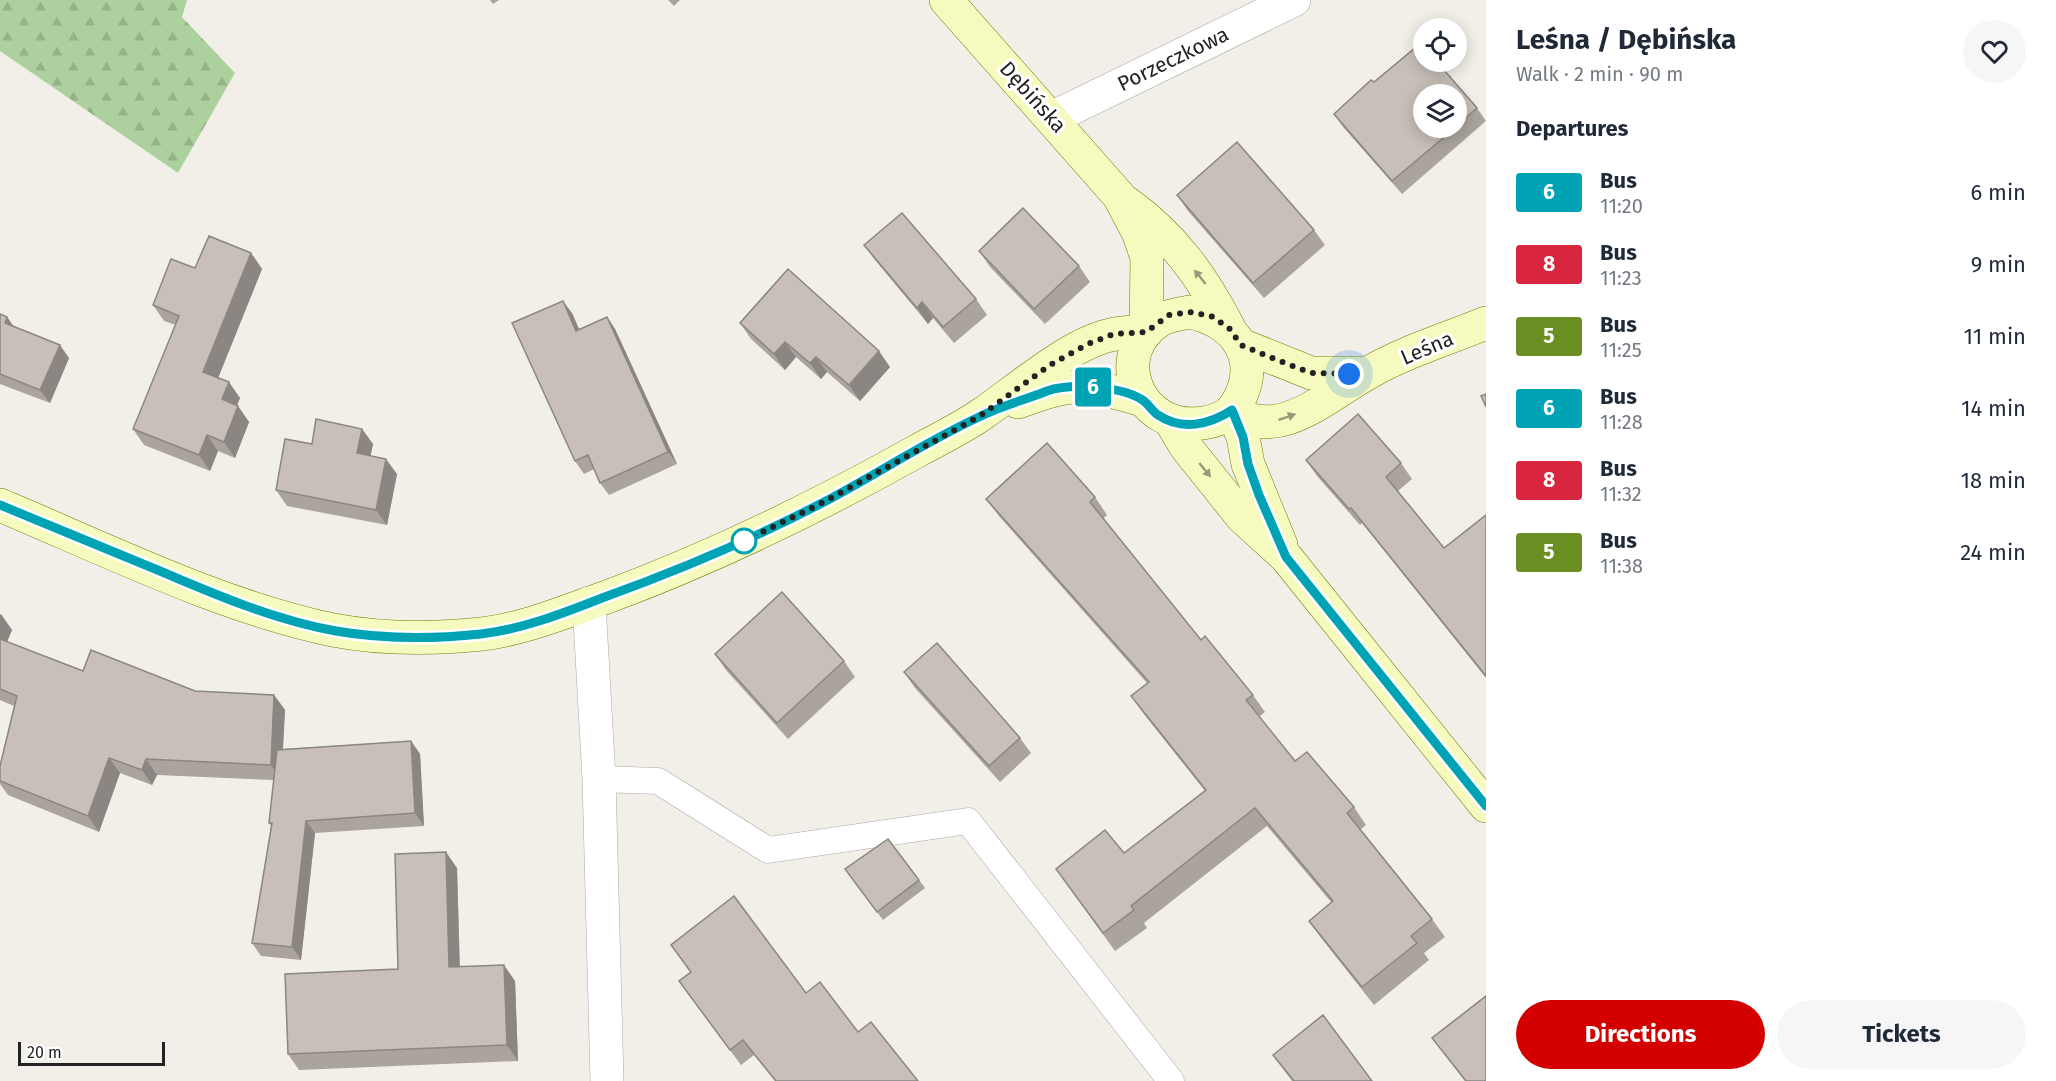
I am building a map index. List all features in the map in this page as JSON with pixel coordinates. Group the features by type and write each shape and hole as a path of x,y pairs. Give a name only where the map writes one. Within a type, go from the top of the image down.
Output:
{"street":[{"name":"Dębińska","path":"946,0 1119,196 1158,226 1208,287 1235,336"},
{"name":"Porzeczkowa","path":"1052,118 1294,0"},
{"name":"Dębińska","path":"1119,196 1139,234 1147,258 1146,332"},
{"path":"1190,312 1211,316 1235,336 1246,375 1243,389 1232,410 1207,423 1189,425 1171,422 1155,414 1142,400 1135,384 1133,365 1137,348 1146,332 1169,315 1190,312"},
{"name":"Leśna","path":"1232,410 1244,420 1271,423 1311,408 1368,373 1486,323"},
{"path":"0,505 258,610 336,631 426,636 484,633 542,620 663,576 762,533 980,416 1050,365 1088,344 1114,334 1146,332"},
{"name":"Leśna","path":"1235,336 1311,373 1368,373"},
{"path":"980,416 1060,387 1093,387 1142,400"},
{"path":"1232,410 1243,437 1248,464 1259,495 1286,557"},
{"path":"1171,422 1186,447 1242,517 1286,557 1486,806"},
{"path":"589,603 599,779 607,1081"}],"lane":[{"path":"599,779 658,781 768,850 968,820 1171,1081"}],"green space":[{"path":"0,0 187,0 182,17 235,73 178,173 0,51"}],"building":[{"path":"1413,50 1413,72 1446,72 1456,84 1413,84 1413,138 1443,138 1392,181 1334,114 1371,80 1374,82"},
{"path":"1467,96 1477,108 1467,117"},
{"path":"1237,142 1314,230 1253,283 1177,195"},
{"path":"1023,208 1079,266 1034,309 979,251"},
{"path":"902,213 976,299 943,327 922,302 917,308 864,245"},
{"path":"209,236 251,253 203,372 229,382 222,399 238,406 224,442 207,435 199,455 133,429 179,316 153,305 171,259 195,268"},
{"path":"788,269 879,351 849,385 816,357 810,363 785,342 774,354 740,323"},
{"path":"563,301 576,331 607,317 668,452 600,483 588,455 575,461 512,323"},
{"path":"0,314 7,317 5,323 60,345 40,390 0,374"},
{"path":"1486,394 1486,407 1481,396"},
{"path":"1358,414 1401,463 1386,477 1444,548 1486,515 1486,676 1351,508 1349,509 1306,460"},
{"path":"316,419 362,429 357,453 386,459 376,510 276,490 285,439 312,444"},
{"path":"1047,443 1095,497 1090,502 1201,640 1205,636 1253,695 1246,700 1295,761 1307,752 1354,807 1347,813 1432,919 1411,936 1417,943 1362,987 1309,921 1333,901 1255,808 1131,906 1134,910 1103,933 1056,869 1105,830 1124,853 1206,790 1131,696 1149,682 986,499"},
{"path":"782,592 844,661 777,723 715,654"},
{"path":"0,639 83,671 91,650 195,691 274,695 271,765 146,759 142,770 109,758 88,816 0,781 0,766 17,696 0,689"},
{"path":"937,643 1020,738 989,766 904,672"},
{"path":"411,741 415,813 306,821 292,947 252,943 272,823 269,823 277,750"},
{"path":"888,839 919,880 877,912 845,869"},
{"path":"446,852 449,967 504,965 507,1045 288,1054 285,974 398,969 395,854"},
{"path":"734,896 806,993 820,982 858,1032 871,1022 918,1081 776,1081 743,1040 730,1050 679,981 691,972 671,945"},
{"path":"1486,996 1486,1081 1466,1081 1432,1038"},
{"path":"1323,1015 1372,1081 1294,1081 1273,1055"}],"bus line":[{"name":"6","path":"0,505 194,585 258,610 295,621 336,631 377,635 455,636 484,633 542,620 663,576 762,533 820,504 980,416 1060,387 1093,387 1114,391 1142,400 1155,414 1171,422 1189,425 1219,419 1232,410 1243,437 1248,464 1259,495 1286,557 1486,806"}],"route":[{"path":"744,541 820,504 980,416 1050,365 1088,344 1114,334 1146,332 1169,315 1190,312 1211,316 1229,328 1241,345 1297,369 1331,375 1349,374"}]}
